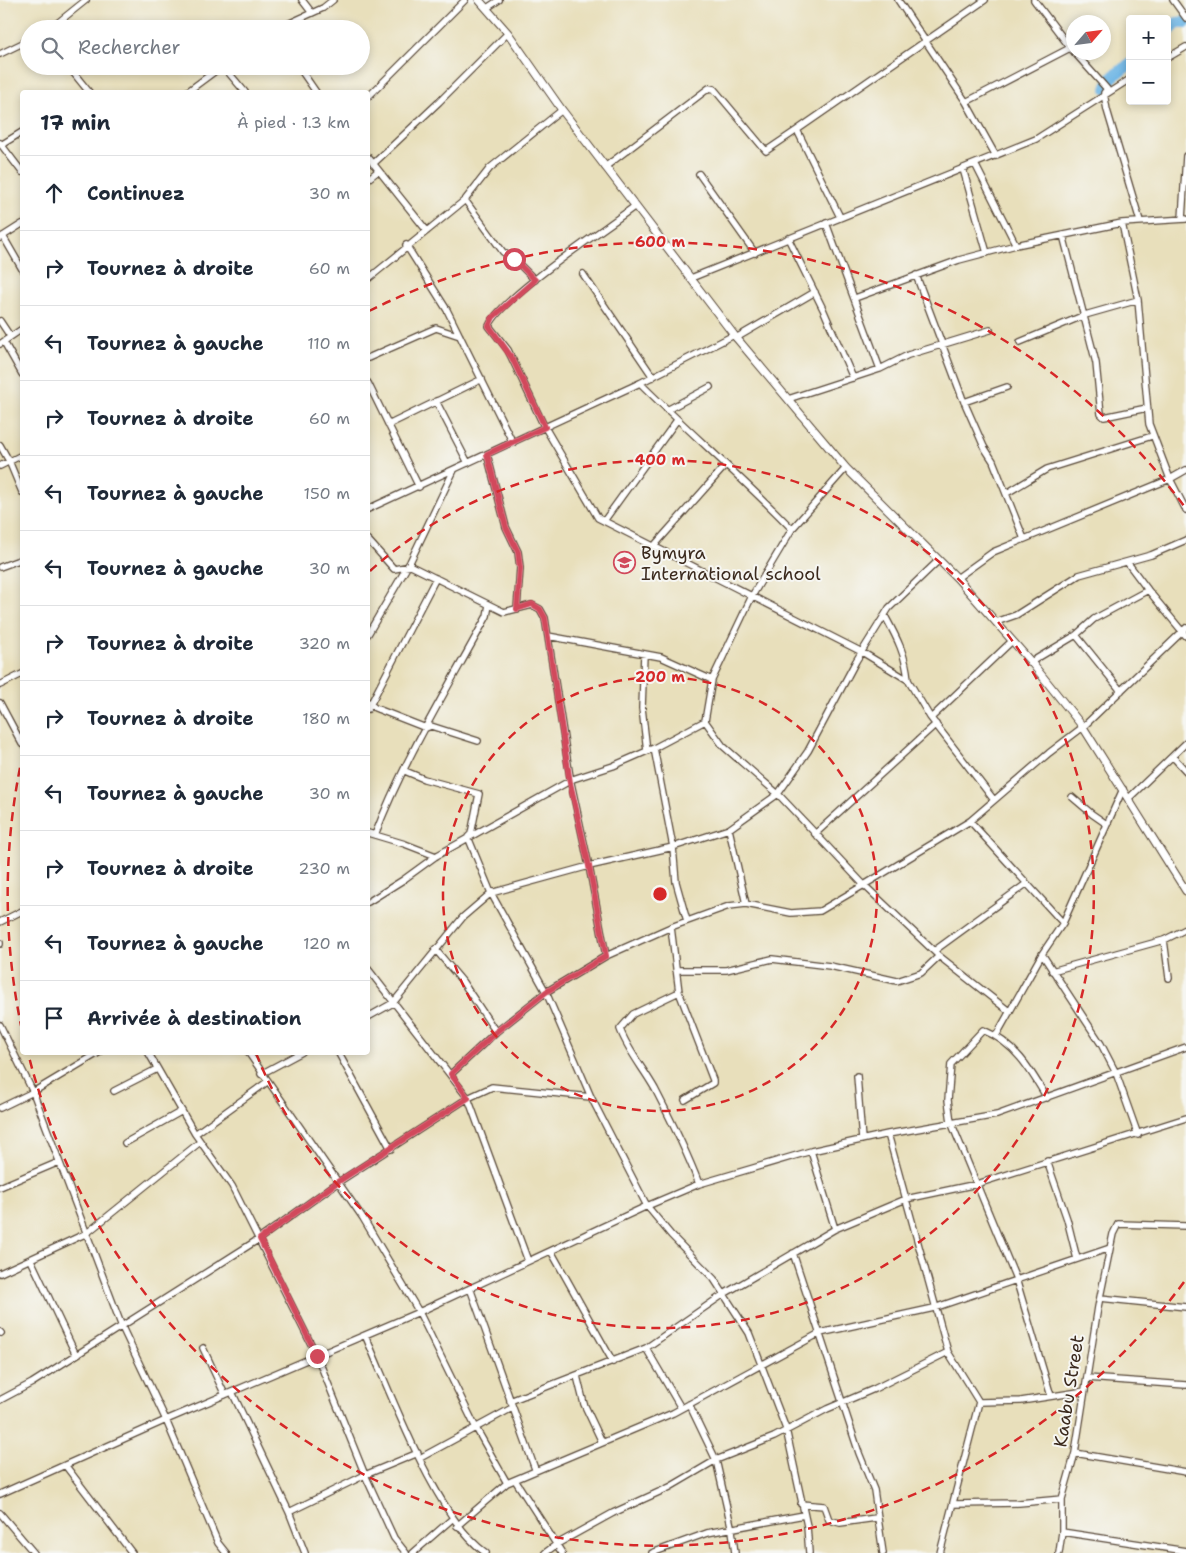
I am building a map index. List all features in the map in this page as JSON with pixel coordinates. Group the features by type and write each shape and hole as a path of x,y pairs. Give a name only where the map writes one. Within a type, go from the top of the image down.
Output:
{"street":[{"path":"61,20 86,0"},
{"path":"302,0 312,13"},
{"path":"297,20 333,0"},
{"path":"370,95 465,0"},
{"path":"479,0 508,33 562,110 735,336 846,468 957,578 1031,662 1083,727 1186,891"},
{"path":"487,8 499,0"},
{"path":"898,0 966,102 996,156"},
{"path":"605,167 709,88 714,89 766,152 985,0"},
{"path":"1034,0 1066,43"},
{"path":"1173,0 1186,18"},
{"path":"373,164 508,33"},
{"path":"0,54 20,44"},
{"path":"1171,56 1186,47"},
{"path":"966,102 1066,54"},
{"path":"1080,60 1107,89 1104,93 1140,221"},
{"path":"74,75 85,90"},
{"path":"190,90 210,75"},
{"path":"230,75 243,90"},
{"path":"304,75 315,90"},
{"path":"691,278 1036,139 1104,93 1126,81"},
{"path":"370,277 406,245 427,231 465,200 490,168 562,110"},
{"path":"797,130 840,217"},
{"path":"20,133 1,144 20,169"},
{"path":"855,298 916,275 1016,245 1122,222 1184,219 1186,156"},
{"path":"370,160 427,231"},
{"path":"975,164 1016,245"},
{"path":"964,169 987,253"},
{"path":"370,177 378,170"},
{"path":"699,174 755,253"},
{"path":"465,200 503,252 514,259 535,280"},
{"path":"635,206 535,280 493,317 489,326 512,358 545,427 598,518 862,652 908,680 931,718 994,800"},
{"path":"1122,222 1138,300 1147,408 1152,436 1170,479 1186,510"},
{"path":"826,223 880,369"},
{"path":"20,225 2,237 20,266"},
{"path":"1063,235 1096,363 1102,416 1147,408"},
{"path":"788,238 815,292 853,378"},
{"path":"406,245 460,336 512,443"},
{"path":"583,274 653,376"},
{"path":"916,275 940,344 964,402 1007,493 1024,539"},
{"path":"370,508 640,383 735,336 815,292"},
{"path":"1020,342 1085,315 1138,300"},
{"path":"0,321 10,336"},
{"path":"370,357 436,328 460,336"},
{"path":"20,330 2,343 20,371"},
{"path":"788,399 880,369 940,344 990,330"},
{"path":"388,425 482,379"},
{"path":"640,383 725,466 751,486 792,529"},
{"path":"370,387 418,487"},
{"path":"667,410 710,387"},
{"path":"964,402 1007,387"},
{"path":"436,401 468,463"},
{"path":"604,521 677,420"},
{"path":"1007,493 1047,470 1152,436"},
{"path":"0,445 9,460 20,487"},
{"path":"487,454 506,527 518,552 520,568 517,609"},
{"path":"0,466 20,456"},
{"path":"653,547 725,466"},
{"path":"846,468 792,529 752,596 712,680 705,721 723,746 778,794 864,885 939,956 1010,1012"},
{"path":"370,630 437,509 454,470"},
{"path":"957,578 993,552 1170,479 1186,470"},
{"path":"996,622 1016,615 1079,576 1151,555 1186,540"},
{"path":"370,542 394,569 411,566 504,612 532,604 540,609 545,618 570,783 589,866 606,956"},
{"path":"0,567 20,560"},
{"path":"370,1016 393,1003 435,949 463,917 491,893 589,866 672,847 729,828 778,794 808,751 862,652 889,608 939,560"},
{"path":"451,1074 496,1032 546,992 606,956 671,927 729,906 746,904 791,913 820,911 970,821 1083,727 1185,632 1148,590 1127,562"},
{"path":"370,700 436,578"},
{"path":"1031,662 1076,635 1094,619 1148,590"},
{"path":"375,835 386,807 426,728 487,616 490,604"},
{"path":"885,616 900,643 907,663 908,680"},
{"path":"1076,635 1121,692"},
{"path":"548,636 661,657 712,680"},
{"path":"931,718 1012,641"},
{"path":"644,654 642,708 647,751"},
{"path":"0,685 20,675"},
{"path":"0,703 2,711 20,741"},
{"path":"370,705 426,728 431,726 478,741"},
{"path":"370,901 404,880 436,856 573,780 613,766 654,748 705,721"},
{"path":"815,834 936,724"},
{"path":"1129,798 1186,743"},
{"path":"654,748 672,847 676,882 687,921"},
{"path":"1173,757 1186,771"},
{"path":"405,771 424,780 479,794 471,834 468,837"},
{"path":"996,1036 1042,954 1063,923 1086,874 1106,823 1123,789"},
{"path":"1072,796 1092,814 1106,823"},
{"path":"970,821 1063,923"},
{"path":"729,828 746,904"},
{"path":"370,834 436,856"},
{"path":"468,837 491,893 546,992 592,1097 647,1206 670,1235 714,1278 749,1333 786,1429 804,1515 809,1553"},
{"path":"934,951 1026,884"},
{"path":"0,922 20,912"},
{"path":"671,927 679,992 713,1080 713,1083 685,1100"},
{"path":"1052,971 1164,940 1186,929"},
{"path":"1164,940 1169,978"},
{"path":"435,949 462,981 496,1032"},
{"path":"1042,954 1101,1044 1116,1074 1138,1135"},
{"path":"676,970 726,970 772,959 830,966 897,981 921,973 939,956"},
{"path":"370,972 468,1098 528,1261"},
{"path":"679,992 633,1014 620,1028 625,1042 654,1089 685,1148 699,1184"},
{"path":"0,1025 2,1033 33,1092 122,1326 166,1420 218,1543 226,1553"},
{"path":"1047,1098 1026,1063 1011,1046 983,1030 951,1064 948,1100 951,1122 1016,1279 1051,1396"},
{"path":"0,1494 166,1420 420,1312 551,1250 699,1184 811,1152 862,1140 997,1115 1116,1074 1186,1047"},
{"path":"0,1108 33,1092 95,1055"},
{"path":"150,1055 200,1142 232,1186 260,1239 317,1356 365,1475 394,1538 406,1553"},
{"path":"250,1055 336,1183 363,1218 420,1312 476,1428 507,1483"},
{"path":"261,1074 296,1055"},
{"path":"340,1055 391,1149"},
{"path":"114,1091 157,1069"},
{"path":"857,1076 862,1140"},
{"path":"195,1134 267,1082"},
{"path":"0,1400 76,1356 260,1239 336,1183 468,1098 492,1087 592,1097"},
{"path":"125,1143 182,1111"},
{"path":"289,1512 365,1475 419,1455 476,1428 511,1404 646,1348 724,1294 834,1229 906,1200 977,1184 1047,1161 1138,1135 1186,1118"},
{"path":"888,1134 934,1308 948,1352 979,1402 940,1553"},
{"path":"0,1273 87,1233 200,1142"},
{"path":"811,1152 834,1229"},
{"path":"1047,1161 1067,1219 1077,1260"},
{"path":"0,1187 59,1162"},
{"name":"Kaabu Street","path":"1060,1553 1062,1498 1075,1453 1100,1298 1113,1234 1118,1224 1186,1226"},
{"path":"457,1526 507,1483 535,1469 681,1408 820,1333 934,1308 1110,1248"},
{"path":"551,1250 613,1362"},
{"path":"793,1252 844,1402 859,1453 874,1490 876,1518 883,1553"},
{"path":"31,1260 76,1356"},
{"path":"470,1288 535,1469"},
{"path":"1100,1298 1186,1307"},
{"path":"365,1336 419,1455 452,1519 486,1553"},
{"path":"203,1348 225,1395"},
{"path":"646,1348 681,1408"},
{"path":"545,1553 557,1544 640,1500 670,1487 716,1460 774,1437 786,1429 948,1352"},
{"path":"576,1376 584,1404 602,1442"},
{"path":"1087,1378 1186,1385"},
{"path":"979,1402 1020,1401 1085,1391"},
{"path":"232,1392 289,1512 305,1553"},
{"path":"689,1404 716,1460 732,1530 735,1553"},
{"path":"1075,1453 1186,1472"},
{"path":"66,1465 132,1553"},
{"path":"515,1480 562,1553"},
{"path":"953,1504 1019,1503 1062,1498"},
{"path":"801,1504 824,1506 829,1520 840,1523 876,1518"},
{"path":"0,1512 33,1553"},
{"path":"652,1553 707,1533 732,1530 804,1515"},
{"path":"413,1553 452,1519"},
{"path":"1062,1532 1186,1551"}],"waterway":[{"path":"1171,29 1177,23 1186,22"},
{"path":"1107,89 1111,78 1126,67"}],"place":[{"name":"Bymyra International school","path":"625,563"}],"route":[{"path":"317,1356 260,1239 336,1183 468,1098 451,1074 496,1032 546,992 606,956 589,866 570,783 545,618 540,609 532,604 517,609 520,568 518,552 506,527 487,454 545,427 508,350 489,326 493,317 535,280 514,259"}]}
